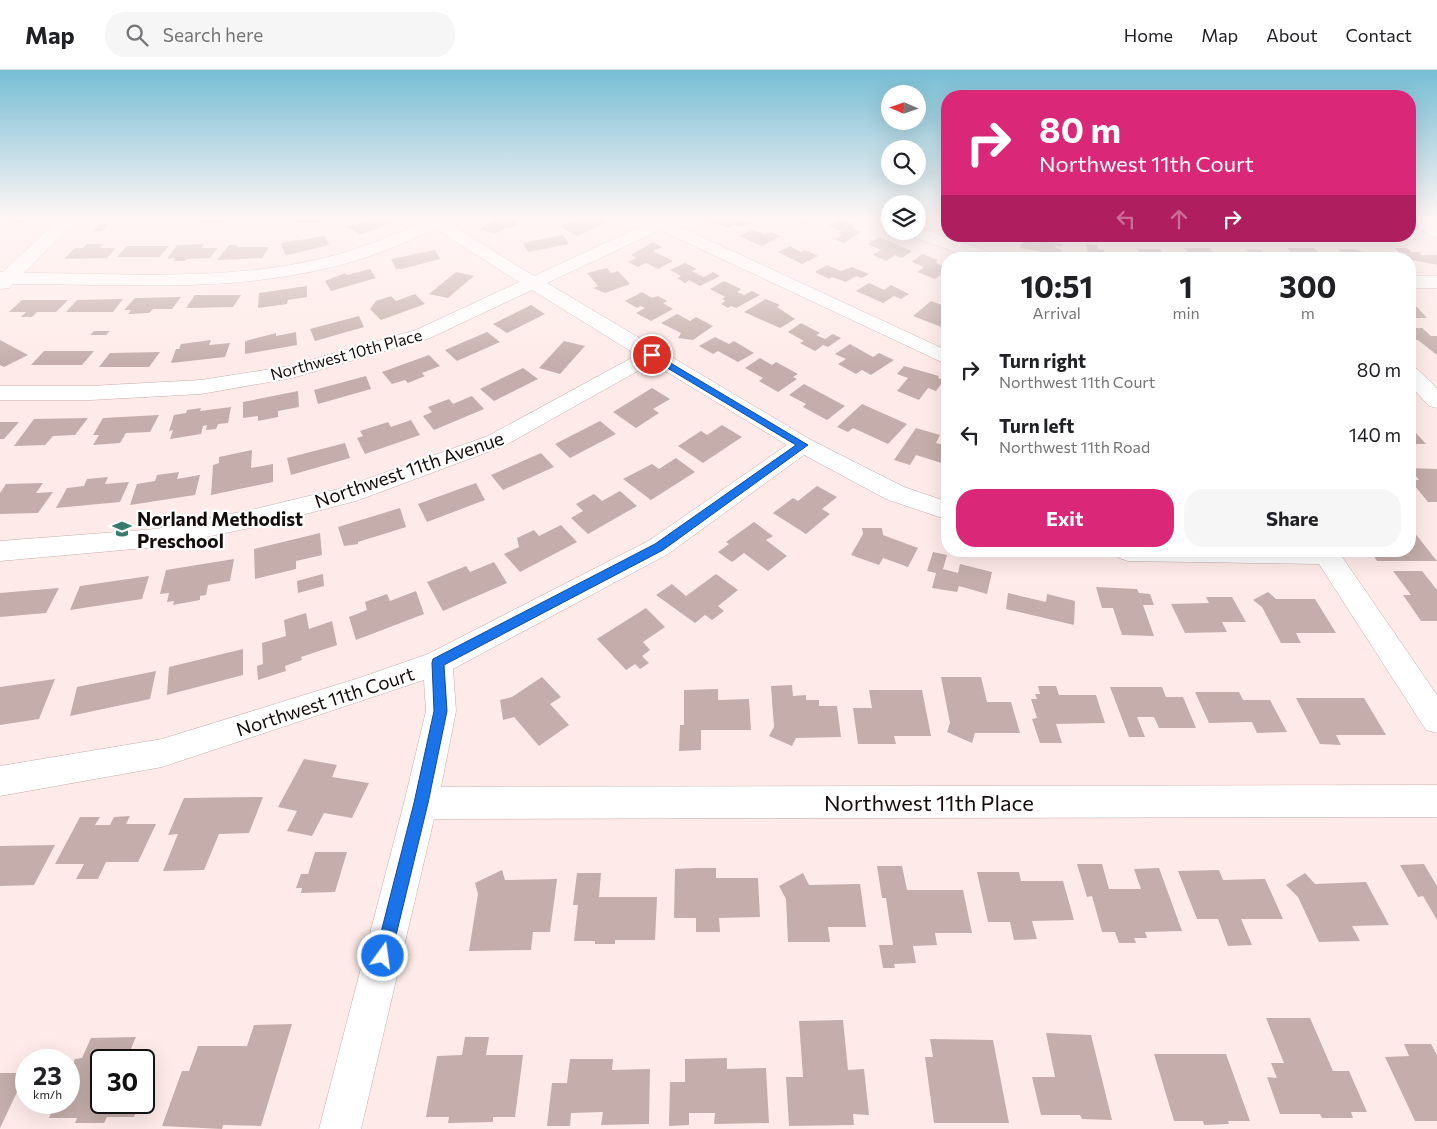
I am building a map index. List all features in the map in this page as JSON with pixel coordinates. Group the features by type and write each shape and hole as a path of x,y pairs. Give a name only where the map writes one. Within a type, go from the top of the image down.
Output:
{"street":[{"path":"3,281 18,266"},
{"path":"3,281 210,278 268,274 313,266"},
{"path":"508,266 532,283 803,445 895,494 941,509"},
{"name":"Northwest 10th Place","path":"0,393 90,393 201,387 292,372 423,334 568,266"},
{"path":"761,266 941,355"},
{"path":"1416,282 1437,282"},
{"name":"Northwest 11th Avenue","path":"0,551 156,538 255,518 347,495 496,441 652,355"},
{"path":"1416,382 1425,395"},
{"name":"Northwest 11th Court","path":"0,781 162,754 359,691 438,663 659,547 803,445"},
{"path":"1328,557 1437,720"},
{"path":"340,1129 421,803 441,711 438,663"},
{"name":"Northwest 11th Place","path":"421,803 1437,801"}],"building":[{"path":"395,266 412,266 402,269 396,269"},
{"path":"678,266 692,266 697,269 692,271 704,277 713,272 720,276 700,286 689,280 685,283 677,278 681,276 670,270"},
{"path":"825,266 830,266 841,271 852,267 869,274 862,278 856,276 846,282 832,277 829,279 815,272"},
{"path":"923,266 941,266 941,274 935,279 917,272 924,267"},
{"path":"607,268 611,273 618,271 630,284 605,293 593,288 598,286 587,273"},
{"path":"370,269 376,278 331,291 325,281 345,273 347,275"},
{"path":"456,272 474,276 448,298 429,294"},
{"path":"724,281 741,289 737,292 744,295 752,291 760,295 736,308 731,306 728,308 721,304 725,300 722,299 725,297 710,289"},
{"path":"869,283 884,290 891,285 909,294 901,299 894,296 883,303 856,291"},
{"path":"307,286 307,297 288,300 287,304 258,308 259,293"},
{"path":"642,292 652,298 658,296 667,301 663,303 673,309 651,321 636,313 645,308 641,306 637,308 625,301"},
{"path":"415,294 425,304 381,320 370,309 376,301 391,296 396,301"},
{"path":"195,295 241,295 233,307 186,308"},
{"path":"181,297 172,309 153,309 149,313 128,314 131,310 124,310 135,298"},
{"path":"123,299 113,312 66,312 77,300"},
{"path":"766,299 780,305 777,307 795,319 780,328 744,312"},
{"path":"22,300 68,300 56,312 37,312 32,317 21,317 26,312 9,312"},
{"path":"931,301 941,305 941,327 913,316"},
{"path":"531,305 545,314 507,333 493,324"},
{"path":"1416,307 1417,307 1427,318 1416,318"},
{"path":"677,314 690,321 696,317 713,326 693,340 678,338 681,333 661,323"},
{"path":"359,316 364,327 315,341 310,329"},
{"path":"801,323 820,333 816,335 825,339 833,334 841,338 828,347 823,345 815,351 800,343 804,341 788,332"},
{"path":"1416,328 1422,328 1431,336 1437,336 1437,355 1416,340"},
{"path":"94,331 110,331 106,335 90,335"},
{"path":"296,332 297,345 245,354 245,341 276,333 276,336"},
{"path":"487,332 500,342 457,361 445,350"},
{"path":"715,337 729,344 734,341 754,353 738,362 718,351 713,354 699,346"},
{"path":"0,340 28,355 4,367 0,365"},
{"path":"211,340 209,345 230,343 225,357 171,363 176,349 179,349 181,344"},
{"path":"564,341 585,346 560,374 539,368"},
{"path":"850,344 873,357 879,353 894,360 871,375 862,370 856,374 838,364 846,359 835,354"},
{"path":"44,351 94,351 82,365 31,365"},
{"path":"160,352 149,367 99,367 110,353"},
{"path":"429,355 440,366 422,373 425,376 408,383 405,380 392,384 382,372"},
{"path":"760,358 772,365 776,362 798,374 793,377 797,379 778,392 759,381 763,378 745,368"},
{"path":"904,366 939,376 941,384 936,391 928,388 919,400 897,391 908,378 897,374"},
{"path":"523,368 538,379 494,401 480,389"},
{"path":"366,376 371,389 318,404 314,390"},
{"path":"804,384 845,406 827,420 803,407 806,404 789,395"},
{"path":"652,388 670,399 653,409 659,413 636,428 613,412"},
{"path":"298,391 299,407 278,411 278,417 258,421 258,416 243,418 243,402"},
{"path":"472,396 484,409 434,430 423,416 432,412 428,407 449,399 453,404"},
{"path":"862,404 907,424 888,444 853,428 848,432 837,427"},
{"path":"231,407 228,423 218,424 216,429 206,430 207,425 203,426 201,434 170,439 173,430 169,431 174,415 186,413 187,410 201,408 200,411"},
{"path":"159,415 150,432 126,433 120,443 93,445 99,435 93,435 103,418"},
{"path":"88,418 75,435 53,436 45,445 14,446 34,419"},
{"path":"411,420 420,435 365,454 357,438 363,436 360,431 388,422 391,427"},
{"path":"600,421 616,434 570,458 555,444"},
{"path":"0,422 19,422 4,439 0,439"},
{"path":"722,425 742,437 703,463 678,446 701,431 707,435"},
{"path":"916,428 940,435 936,443 941,444 941,463 916,455 910,465 894,460"},
{"path":"1416,433 1426,444 1416,444"},
{"path":"345,443 350,458 291,475 287,458"},
{"path":"252,450 251,468 273,464 273,482 211,495 213,465 219,463 219,457"},
{"path":"541,453 554,467 503,490 491,475"},
{"path":"676,458 695,472 651,500 623,479 652,464 659,469"},
{"path":"1416,468 1437,469 1437,502 1428,502 1416,487 1416,480 1419,480 1416,476"},
{"path":"179,472 177,479 200,475 195,495 130,505 137,484 155,481 157,475"},
{"path":"108,477 105,484 129,482 120,502 56,508 67,488 84,486 87,479"},
{"path":"43,483 36,493 53,492 38,513 0,514 0,493 6,484"},
{"path":"476,483 485,500 427,522 418,504"},
{"path":"817,486 837,497 822,509 830,514 806,534 773,513 793,498 798,501"},
{"path":"620,491 637,506 588,534 571,518 583,511 576,504 594,494 602,501"},
{"path":"400,508 406,527 358,542 358,544 344,546 338,527"},
{"path":"754,522 773,536 766,540 787,556 768,571 744,553 732,562 718,552 729,544 726,542"},
{"path":"561,525 577,542 520,572 504,554 519,547 517,538 534,530 539,536"},
{"path":"862,528 882,528 883,535 918,548 908,567 883,558 879,565 851,555 863,534"},
{"path":"320,533 322,555 296,561 296,569 255,579 254,549"},
{"path":"1416,535 1437,561 1377,561 1374,557 1416,557"},
{"path":"933,552 941,554 941,557 946,557 943,569 958,573 960,564 992,572 987,594 959,586 957,592 932,588 936,573 927,571"},
{"path":"234,559 230,581 208,585 206,595 200,596 200,600 173,605 174,601 167,602 169,593 160,594 166,570"},
{"path":"494,562 507,583 443,611 427,582 466,566 470,572"},
{"path":"1393,571 1422,571 1437,590 1437,621 1421,621 1403,595 1411,595"},
{"path":"323,574 324,586 298,593 297,581"},
{"path":"716,574 738,590 718,606 724,611 712,620 705,615 695,623 656,595 672,584 686,596"},
{"path":"149,576 142,599 70,610 80,586"},
{"path":"1096,587 1137,589 1139,593 1150,594 1154,605 1143,605 1154,636 1122,635 1113,608 1102,608"},
{"path":"59,588 46,613 0,617 0,593"},
{"path":"416,591 424,614 356,640 349,617 367,610 365,602 387,594 390,601"},
{"path":"1268,592 1276,599 1315,599 1336,633 1296,633 1301,643 1281,643 1262,607 1253,600"},
{"path":"1008,593 1046,602 1047,594 1075,601 1074,625 1006,609"},
{"path":"1206,597 1232,597 1246,622 1222,622 1227,632 1185,633 1171,604 1209,603"},
{"path":"646,608 665,627 643,642 650,650 642,656 649,663 640,669 635,664 626,670 597,639"},
{"path":"306,613 309,629 332,621 337,645 301,657 302,660 285,666 286,671 258,680 257,666 263,664 262,643 286,636 284,620"},
{"path":"243,649 243,675 167,695 169,667"},
{"path":"156,671 150,699 70,716 77,687"},
{"path":"542,677 561,697 550,704 569,725 539,746 514,717 503,720 500,700 512,697"},
{"path":"941,677 981,677 987,702 1011,702 1020,733 975,733 972,743 947,732 950,723"},
{"path":"55,679 39,719 0,725 0,687"},
{"path":"792,685 793,696 806,695 806,700 819,700 819,706 837,706 841,737 796,738 792,746 769,736 774,727 771,686"},
{"path":"1038,686 1056,686 1059,695 1096,695 1105,723 1056,724 1062,743 1040,743 1032,719 1037,718 1031,699 1037,699 1035,694 1040,694"},
{"path":"1110,687 1162,687 1166,697 1183,697 1196,728 1159,728 1154,717 1137,717 1145,737 1129,737"},
{"path":"718,689 718,700 749,699 751,730 701,730 701,750 679,751 680,725 684,725 684,690"},
{"path":"869,690 922,690 931,736 894,736 896,744 858,744 853,708 872,708"},
{"path":"1195,692 1239,692 1243,700 1270,700 1287,732 1257,733 1252,722 1209,723"},
{"path":"1296,698 1364,698 1386,735 1336,735 1341,745 1320,744"},
{"path":"304,759 337,765 332,777 369,783 352,818 324,813 312,836 287,831 297,811 278,807"},
{"path":"263,797 249,833 219,834 204,870 163,871 178,834 168,835 184,798"},
{"path":"130,816 126,824 156,824 138,862 106,862 98,879 76,879 84,864 55,864 80,817 100,817 95,825 110,825 114,817"},
{"path":"55,845 34,885 0,886 0,846"},
{"path":"315,852 347,852 335,892 301,893 302,888 296,888 301,874 308,874"},
{"path":"1077,864 1102,864 1109,889 1141,889 1134,869 1159,868 1182,931 1145,932 1147,938 1134,938 1136,943 1119,943 1115,932 1102,932 1092,896 1087,897"},
{"path":"1424,864 1437,886 1437,920 1423,896 1418,897 1400,865"},
{"path":"877,866 902,866 907,890 963,890 972,933 935,933 937,945 913,946 916,963 894,964 895,968 883,968 879,945 893,945 886,898 882,898"},
{"path":"716,868 716,878 758,878 760,917 719,918 720,932 696,932 696,918 674,918 675,869"},
{"path":"502,870 505,880 557,879 550,932 533,932 531,950 469,951 478,894 475,883"},
{"path":"1219,870 1223,880 1265,879 1283,919 1241,919 1252,945 1228,946 1218,919 1197,919 1178,871"},
{"path":"977,872 1019,872 1021,881 1063,881 1074,920 1032,921 1037,939 1014,940 1010,922 988,922"},
{"path":"577,873 601,873 599,897 657,897 655,940 615,940 615,944 595,944 595,941 574,941 578,905 573,905"},
{"path":"803,873 809,885 860,884 866,927 828,927 830,942 788,942 786,899 779,886"},
{"path":"1305,873 1315,884 1366,882 1389,925 1352,926 1360,941 1319,942 1298,897 1286,885"},
{"path":"1266,1018 1310,1018 1333,1071 1349,1071 1367,1112 1351,1112 1353,1118 1322,1118 1320,1114 1280,1114 1267,1077 1277,1078 1271,1063 1284,1063"},
{"path":"843,1020 848,1070 864,1069 869,1115 853,1114 854,1125 789,1126 786,1077 803,1077 799,1021"},
{"path":"292,1024 261,1126 223,1125 222,1129 162,1126 182,1071 189,1071 198,1046 247,1046 254,1025"},
{"path":"1046,1033 1091,1035 1112,1120 1082,1119 1080,1115 1041,1115 1032,1077 1055,1077"},
{"path":"136,1037 131,1049 90,1049 90,1114 135,1114 134,1117 107,1117 104,1123 75,1123 77,1118 49,1118 51,1114 80,1114 80,1058 82,1058 91,1038"},
{"path":"465,1037 489,1037 486,1055 523,1055 515,1117 493,1117 493,1122 448,1123 449,1117 426,1117 437,1056 462,1055"},
{"path":"930,1039 993,1040 1009,1123 934,1123 925,1057 933,1057"},
{"path":"1404,1044 1431,1044 1437,1055 1437,1121 1415,1121 1385,1057 1409,1056"},
{"path":"1154,1054 1226,1054 1250,1121 1228,1121 1229,1124 1204,1125 1203,1121 1174,1121"},
{"path":"727,1058 727,1069 766,1068 769,1123 714,1124 715,1113 689,1113 689,1125 669,1126 670,1082 685,1082 685,1059"},
{"path":"570,1059 613,1059 612,1070 650,1069 649,1124 601,1125 603,1112 571,1113 570,1126 547,1126 552,1083 567,1083"},
{"path":"0,1073 15,1073 15,1096 0,1128"}],"place":[{"name":"Norland Methodist Preschool","path":"122,529"}],"route":[{"path":"383,956 421,803 441,711 438,663 552,605 659,547 803,445 652,355"}]}
